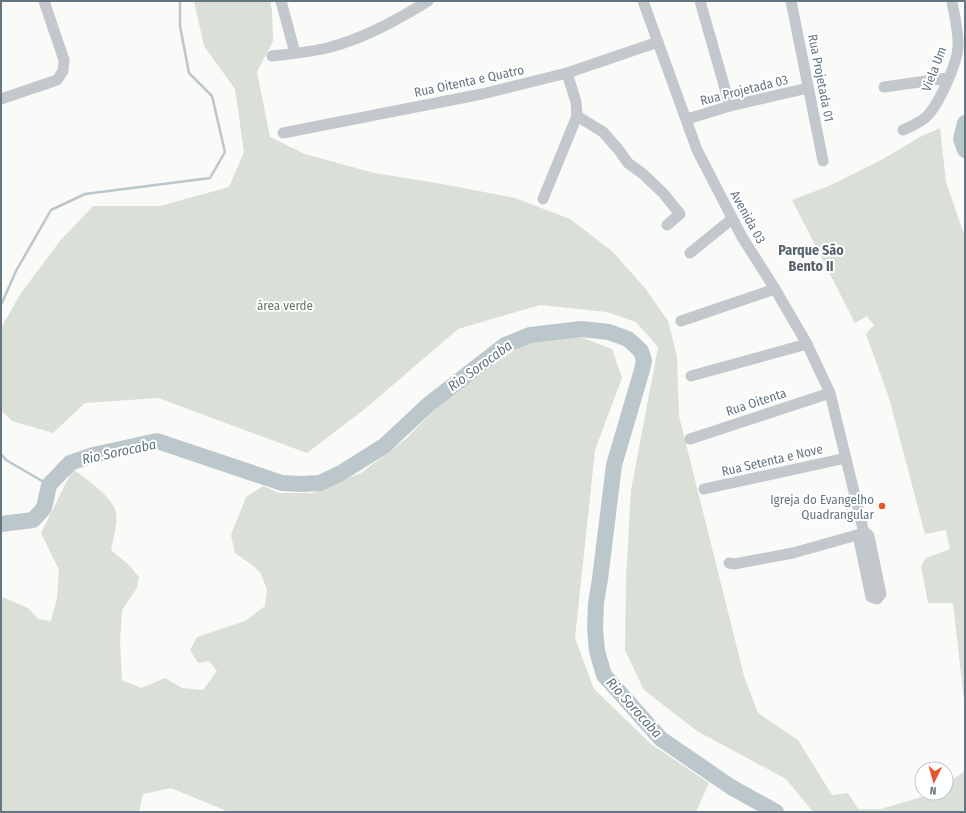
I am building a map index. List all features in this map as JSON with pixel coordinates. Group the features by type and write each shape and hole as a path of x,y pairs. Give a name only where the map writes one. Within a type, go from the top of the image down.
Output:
{"street":[{"path":"1,99 57,80 64,71 64,60 44,1"},
{"path":"281,1 295,53"},
{"path":"272,56 326,48 346,42 398,20 428,1"},
{"name":"Avenida 03","path":"643,1 697,150 742,237 775,289 807,344 830,393 846,458 861,534"},
{"path":"700,1 730,106"},
{"name":"Rua Projetada 01","path":"791,1 823,161"},
{"name":"Viela Um","path":"903,130 917,123 928,115 938,99 954,64 958,47 952,1"},
{"name":"Rua Oitenta e Quatro","path":"283,133 482,94 567,73 658,42"},
{"path":"543,199 577,116 576,102 567,73"},
{"path":"884,87 948,78"},
{"name":"Rua Projetada 03","path":"686,119 730,106 808,88"},
{"path":"577,116 603,132 628,163 643,174 680,214 667,225"},
{"path":"690,253 732,219"},
{"path":"681,321 775,289"},
{"path":"691,376 807,344"},
{"name":"Rua Oitenta","path":"690,439 830,393"},
{"name":"Rua Setenta e Nove","path":"704,489 846,458"},
{"path":"729,562 734,564 793,553 861,534 868,533 881,594 877,599 871,597 861,534"}],"green space":[{"name":"área verde","path":"194,1 270,1 272,11 273,41 257,72 270,137 305,154 374,173 515,198 570,219 612,251 645,288 668,321 677,356 679,416 744,676 758,713 798,740 832,795 848,793 858,809 881,809 914,799 914,801 954,801 954,779 965,771 965,812 813,812 786,779 697,731 644,690 625,650 626,579 631,490 658,347 636,322 607,312 540,305 458,329 366,408 307,453 158,398 85,403 53,433 12,421 1,410 1,328 21,293 60,241 93,206 160,206 229,187 244,152 235,89 204,46"},
{"path":"940,128 946,182 965,237 965,709 953,603 928,603 921,566 926,558 950,549 946,530 925,534 889,398 866,334 874,325 867,316 855,323 792,200 829,186 883,159 920,137"},
{"path":"581,337 612,349 622,378 595,450 575,638 594,689 651,744 709,783 696,812 229,812 171,788 143,794 139,812 1,812 1,598 5,598 28,608 38,619 51,621 57,598 59,570 41,533 73,469 105,495 114,507 116,521 111,550 129,565 139,577 137,588 122,610 120,641 122,680 141,688 165,678 182,688 203,690 217,671 209,661 198,663 190,650 197,637 245,621 265,606 267,589 260,572 235,553 231,535 246,497 263,486 279,493 312,493 361,473 407,438 435,409 476,375 529,341"}],"waterway":[{"path":"1,305 16,271 51,210 85,194 210,178 225,152 212,96 189,73 180,26 180,1"},
{"name":"Rio Sorocaba","path":"965,123 961,139 965,150"},
{"name":"Rio Sorocaba","path":"1,524 33,520 44,508 49,485 70,463 93,455 157,441 282,483 320,483 341,473 384,446 429,404 505,345 530,335 581,329 609,332 628,339 641,351 644,361 614,465 596,603 595,628 597,651 604,675 661,739 731,787 776,812"},
{"path":"1,454 6,460 49,485"}],"place":[{"name":"Igreja do Evangelho Quadrangular","path":"882,506"}],"district":[{"name":"Parque São Bento II","path":"811,258"}]}
